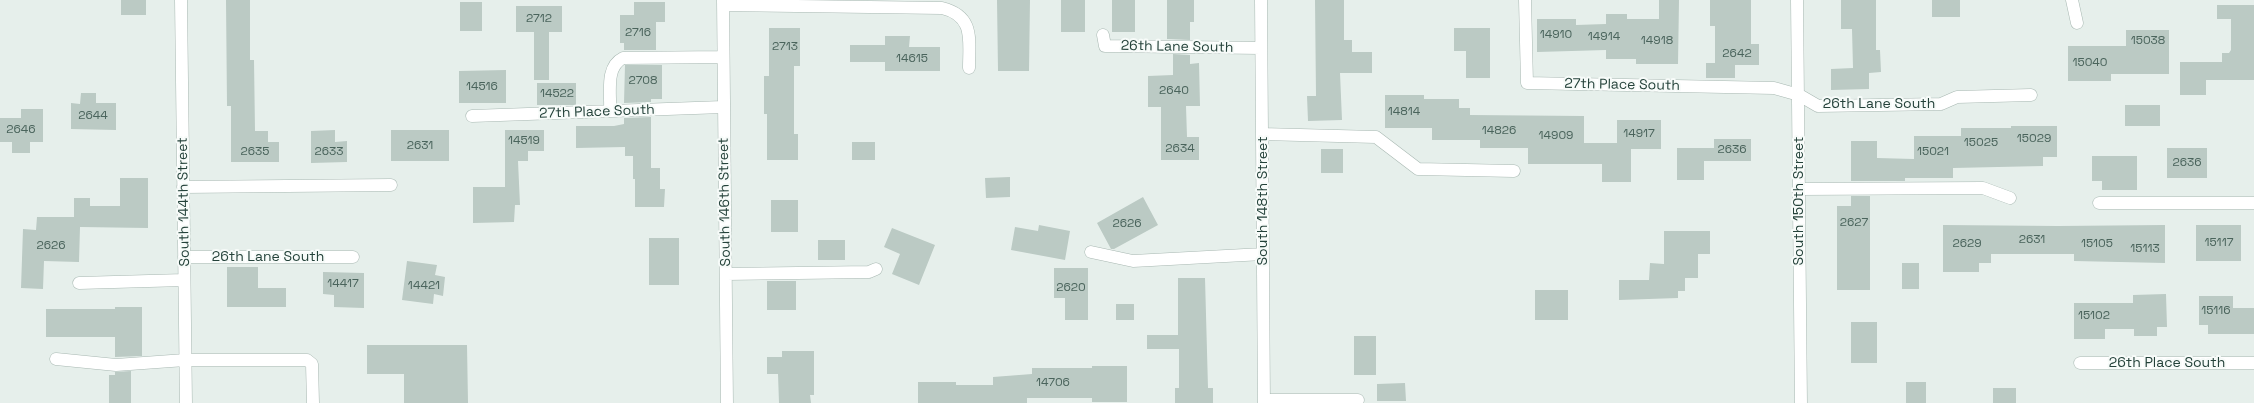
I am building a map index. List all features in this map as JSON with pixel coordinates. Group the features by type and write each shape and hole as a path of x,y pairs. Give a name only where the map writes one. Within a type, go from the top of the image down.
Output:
{"street":[{"name":"South 144th Street","path":"181,0 186,403"},
{"name":"South 148th Street","path":"1261,0 1264,402"},
{"name":"27th Place South","path":"1525,0 1527,83 1774,88 1799,95"},
{"name":"South 150th Street","path":"1797,0 1801,403"},
{"path":"2072,0 2078,24"},
{"path":"723,2 942,8 956,11 964,19 969,31 969,68"},
{"name":"South 146th Street","path":"723,2 723,107 728,403"},
{"name":"26th Lane South","path":"1103,35 1105,46 1261,48"},
{"path":"610,111 610,71 617,61 623,58 723,57"},
{"name":"26th Lane South","path":"1799,95 1818,106 1940,104 1957,97 2031,95"},
{"name":"27th Place South","path":"472,116 723,107"},
{"path":"1262,134 1376,137 1418,169 1514,171"},
{"path":"183,187 392,185"},
{"path":"1799,189 1983,188 2010,198"},
{"path":"2099,203 2254,203"},
{"path":"1091,252 1133,261 1263,254"},
{"name":"26th Lane South","path":"184,257 353,257"},
{"path":"726,274 869,272 876,269"},
{"path":"79,283 184,280"},
{"path":"56,359 116,365 185,360 307,360 312,364 313,403"},
{"name":"26th Place South","path":"2080,363 2254,363"},
{"path":"1264,402 1358,400"}],"building":[{"path":"121,0 146,0 146,15 121,15"},
{"path":"226,0 250,0 250,60 254,60 255,131 268,131 268,142 279,142 279,162 231,162 231,106 227,106"},
{"path":"997,0 1030,0 1029,71 998,71"},
{"path":"1061,0 1085,0 1085,32 1061,32"},
{"path":"1112,0 1135,0 1135,32 1112,32"},
{"path":"1167,0 1194,0 1194,22 1190,22 1190,40 1167,39"},
{"path":"1315,0 1344,0 1344,40 1352,40 1352,52 1372,52 1372,73 1340,73 1342,120 1308,121 1307,96 1316,96"},
{"path":"1659,0 1679,0 1678,64 1636,64 1636,59 1606,59 1606,50 1537,52 1537,19 1576,19 1576,25 1606,24 1606,14 1627,14 1627,19 1659,19"},
{"path":"1710,0 1751,0 1751,44 1759,44 1759,65 1735,65 1735,78 1706,78 1706,63 1715,63 1715,26 1710,26"},
{"path":"1841,0 1876,0 1876,50 1880,50 1881,72 1869,73 1869,89 1831,90 1831,69 1853,68 1852,29 1841,29"},
{"path":"1932,0 1960,0 1960,17 1932,17"},
{"path":"460,2 482,2 482,31 460,31"},
{"path":"634,2 665,2 665,22 656,22 656,50 624,50 624,43 620,43 620,15 634,15"},
{"path":"2217,5 2254,5 2254,80 2206,80 2206,95 2180,95 2180,62 2222,62 2222,53 2229,53 2231,50 2231,19 2217,19"},
{"path":"516,6 562,6 562,32 549,32 549,80 534,80 534,32 516,32"},
{"path":"769,28 800,28 800,66 794,66 794,134 798,134 798,160 767,160 767,114 764,114 764,76 769,76"},
{"path":"1454,28 1490,28 1490,78 1466,78 1466,51 1454,51"},
{"path":"2126,30 2169,30 2169,74 2111,74 2111,81 2068,81 2068,46 2126,46"},
{"path":"885,36 910,36 909,47 940,47 940,71 885,71 885,62 850,62 850,45 885,45"},
{"path":"1173,54 1190,55 1190,64 1199,63 1200,106 1186,106 1187,137 1199,137 1199,160 1161,160 1161,107 1148,107 1148,76 1173,75"},
{"path":"625,65 662,65 662,99 651,99 651,102 624,103"},
{"path":"506,70 506,103 459,103 459,71"},
{"path":"537,83 576,83 576,105 537,105"},
{"path":"81,93 96,93 96,103 116,103 116,130 71,129 71,103 80,104"},
{"path":"1385,95 1424,95 1424,99 1459,99 1459,108 1470,108 1470,115 1584,116 1584,143 1617,143 1617,120 1661,120 1661,149 1631,149 1631,182 1602,182 1602,164 1528,164 1528,148 1480,148 1480,140 1432,140 1432,128 1385,128"},
{"path":"2125,105 2160,105 2160,126 2125,126"},
{"path":"21,109 43,109 43,142 30,142 30,153 12,153 12,142 0,142 0,118 21,118"},
{"path":"651,117 651,168 660,168 660,189 665,189 664,207 635,207 633,156 625,156 625,147 576,148 576,126 614,126 624,124 624,118"},
{"path":"2011,126 2057,126 2057,157 2043,157 2043,166 1953,168 1953,178 1905,178 1905,181 1851,181 1851,141 1877,141 1877,158 1914,159 1914,136 1961,136 1961,128 2011,128"},
{"path":"335,130 335,142 347,141 347,162 311,163 311,131"},
{"path":"391,130 449,130 449,161 391,161"},
{"path":"505,130 544,130 544,151 528,151 528,161 518,161 520,205 515,205 514,222 473,223 473,187 505,187"},
{"path":"1714,139 1751,139 1751,161 1704,161 1704,180 1677,180 1677,148 1714,148"},
{"path":"852,142 875,142 875,160 852,160"},
{"path":"2167,148 2207,148 2207,178 2167,178"},
{"path":"1321,149 1343,149 1343,173 1321,173"},
{"path":"2092,156 2137,156 2137,190 2102,190 2102,181 2092,181"},
{"path":"1010,177 1010,197 986,198 985,178"},
{"path":"120,178 148,178 148,228 80,227 79,262 44,261 43,289 21,288 23,229 36,230 37,217 74,217 74,198 90,198 90,206 120,206"},
{"path":"1851,196 1870,196 1870,290 1837,290 1837,206 1851,206"},
{"path":"1143,197 1158,225 1114,249 1111,249 1097,223"},
{"path":"771,200 798,200 798,232 771,232"},
{"path":"1039,225 1070,231 1065,260 1011,250 1015,227 1038,231"},
{"path":"1943,225 2165,225 2165,263 2074,261 2074,254 1991,254 1991,263 1979,263 1979,272 1943,272"},
{"path":"2196,225 2241,225 2241,261 2196,261"},
{"path":"892,228 935,245 919,285 892,274 900,254 884,247"},
{"path":"1664,231 1710,231 1710,254 1698,254 1698,278 1685,278 1685,291 1678,291 1678,298 1619,300 1619,280 1649,280 1650,263 1664,264"},
{"path":"649,238 679,238 679,285 649,285"},
{"path":"818,240 845,240 845,260 818,260"},
{"path":"407,261 437,265 435,275 445,277 443,296 434,294 433,304 402,300"},
{"path":"1902,263 1919,263 1919,289 1902,289"},
{"path":"227,267 258,267 258,288 286,288 286,307 227,307"},
{"path":"1054,268 1088,268 1088,320 1065,320 1065,298 1054,298"},
{"path":"323,272 364,273 364,308 334,307 334,295 323,294"},
{"path":"1178,278 1205,278 1208,388 1213,388 1213,403 1175,403 1175,388 1179,388 1179,349 1147,349 1147,335 1178,335"},
{"path":"767,281 796,281 796,310 767,310"},
{"path":"1535,290 1568,290 1568,320 1535,320"},
{"path":"2166,294 2167,327 2157,327 2157,336 2134,336 2134,329 2105,329 2105,339 2074,339 2074,303 2133,303 2133,295"},
{"path":"2199,296 2233,296 2233,308 2254,308 2254,334 2208,334 2208,325 2199,325"},
{"path":"1116,304 1134,304 1134,320 1116,320"},
{"path":"115,307 142,307 142,356 115,357 115,337 46,337 46,309 115,309"},
{"path":"1851,322 1877,322 1877,363 1851,363"},
{"path":"1354,336 1376,336 1376,375 1354,375"},
{"path":"367,345 467,345 468,403 404,403 404,374 367,374"},
{"path":"782,351 814,351 814,395 810,395 811,403 779,403 778,374 767,374 767,357 782,357"},
{"path":"1092,366 1127,366 1127,402 1092,402 1092,398 1027,398 1027,403 918,403 918,382 956,382 956,385 993,385 993,377 1032,374 1032,368 1092,368"},
{"path":"131,371 131,403 109,403 109,375 115,375 115,372"},
{"path":"1906,382 1926,382 1926,403 1906,403"},
{"path":"1405,383 1406,401 1377,401 1377,384"},
{"path":"1993,388 2016,388 2016,403 1993,403"}]}
